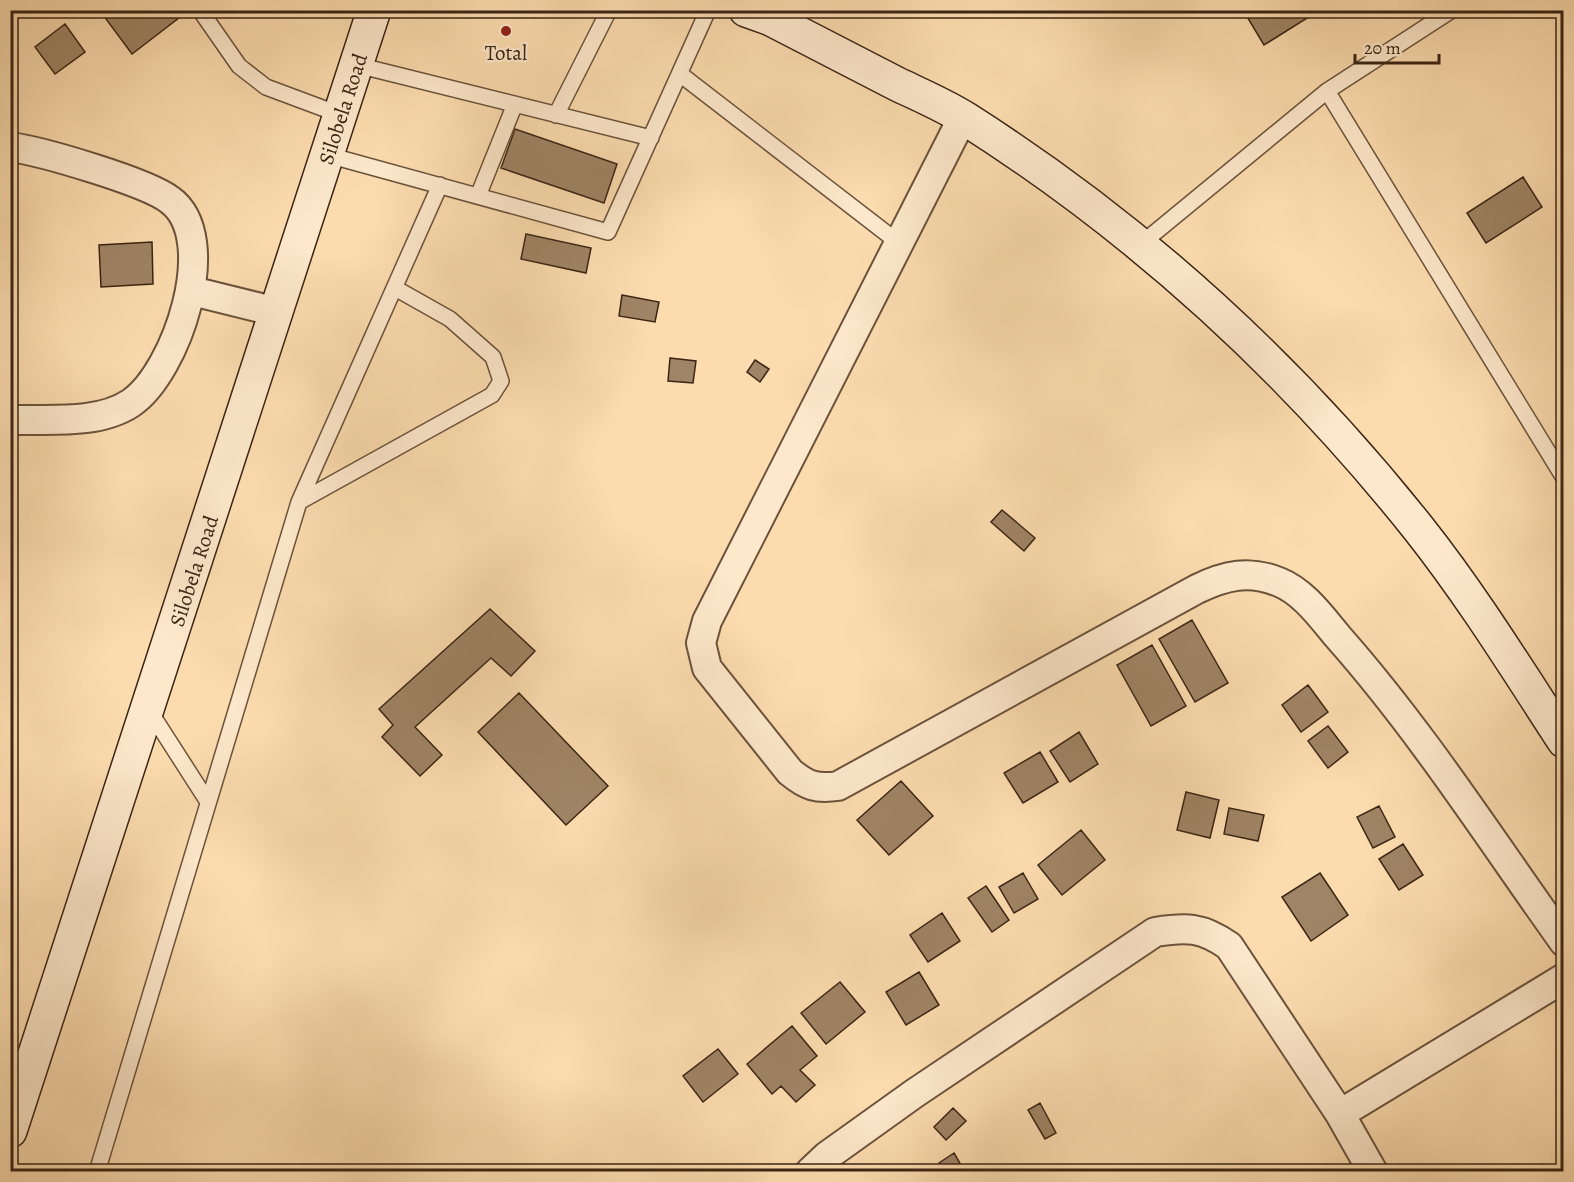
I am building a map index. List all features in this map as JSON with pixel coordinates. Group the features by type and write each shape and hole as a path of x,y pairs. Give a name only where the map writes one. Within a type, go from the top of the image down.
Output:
{"street":[{"name":"Silobela Road","path":"13,1114 149,710 374,10"},
{"path":"759,13 963,117 1044,172 1141,244 1238,329 1341,438 1419,528 1486,620 1563,741"},
{"path":"963,117 707,621 701,643 707,668 790,772 808,786 821,788 837,786 1197,589 1223,577 1253,574 1281,583 1306,600 1352,653 1403,718 1563,942"},
{"path":"10,147 141,185 171,200 188,222 194,257 192,291 175,336 156,376 131,403 100,417 10,420"},
{"path":"192,291 277,312"},
{"path":"810,1172 827,1156 915,1094 1155,932 1181,927 1209,932 1229,946 1340,1114 1373,1172"},
{"path":"1340,1114 1563,978"}],"lane":[{"path":"200,10 239,66 266,87 341,115"},
{"path":"556,115 609,10"},
{"path":"328,155 608,232 708,10"},
{"path":"1141,244 1327,91 1452,10"},
{"path":"357,65 651,138"},
{"path":"680,74 900,243"},
{"path":"1327,91 1563,474"},
{"path":"478,196 515,104"},
{"path":"97,1172 299,502 440,186"},
{"path":"299,502 492,395 501,381 494,357 450,320 395,288"},
{"path":"149,710 208,802"}],"building":[{"path":"118,10 175,10 180,17 132,54 106,19"},
{"path":"1243,10 1320,10 1264,45"},
{"path":"65,24 85,52 55,74 35,47"},
{"path":"515,129 617,164 604,203 501,168"},
{"path":"1523,177 1542,207 1486,243 1467,213"},
{"path":"526,234 591,248 586,273 521,259"},
{"path":"152,242 153,284 101,287 99,245"},
{"path":"622,295 659,302 655,322 619,316"},
{"path":"670,358 696,361 693,383 668,381"},
{"path":"755,360 769,369 760,382 747,372"},
{"path":"1002,510 1035,538 1024,551 991,522"},
{"path":"490,609 535,651 511,676 491,658 415,727 442,755 420,776 382,737 393,725 379,709"},
{"path":"1192,620 1228,683 1195,702 1159,639"},
{"path":"1152,645 1186,706 1151,726 1117,665"},
{"path":"1308,685 1328,712 1301,732 1282,705"},
{"path":"519,693 608,786 566,825 478,732"},
{"path":"1328,726 1348,752 1328,768 1308,741"},
{"path":"1079,732 1098,764 1070,782 1050,751"},
{"path":"1040,752 1058,782 1023,803 1004,773"},
{"path":"901,781 933,816 889,855 857,820"},
{"path":"1186,792 1219,800 1210,838 1177,830"},
{"path":"1379,806 1395,837 1373,848 1357,817"},
{"path":"1229,808 1264,815 1258,841 1224,834"},
{"path":"1081,830 1105,860 1062,895 1038,865"},
{"path":"1403,844 1423,875 1399,890 1379,859"},
{"path":"1023,873 1038,899 1014,913 999,887"},
{"path":"1320,873 1348,915 1311,941 1282,897"},
{"path":"986,886 1009,920 992,932 968,898"},
{"path":"942,913 960,941 928,962 910,935"},
{"path":"919,972 939,1005 906,1025 886,992"},
{"path":"840,982 865,1012 826,1044 801,1013"},
{"path":"792,1026 817,1056 800,1070 815,1085 796,1102 781,1086 772,1094 747,1064"},
{"path":"718,1049 738,1074 703,1102 683,1076"},
{"path":"1040,1103 1056,1133 1045,1139 1028,1110"},
{"path":"953,1108 966,1121 946,1140 934,1127"},
{"path":"954,1153 965,1172 944,1172 939,1163"}],"place":[{"name":"Total","path":"506,31"}]}
